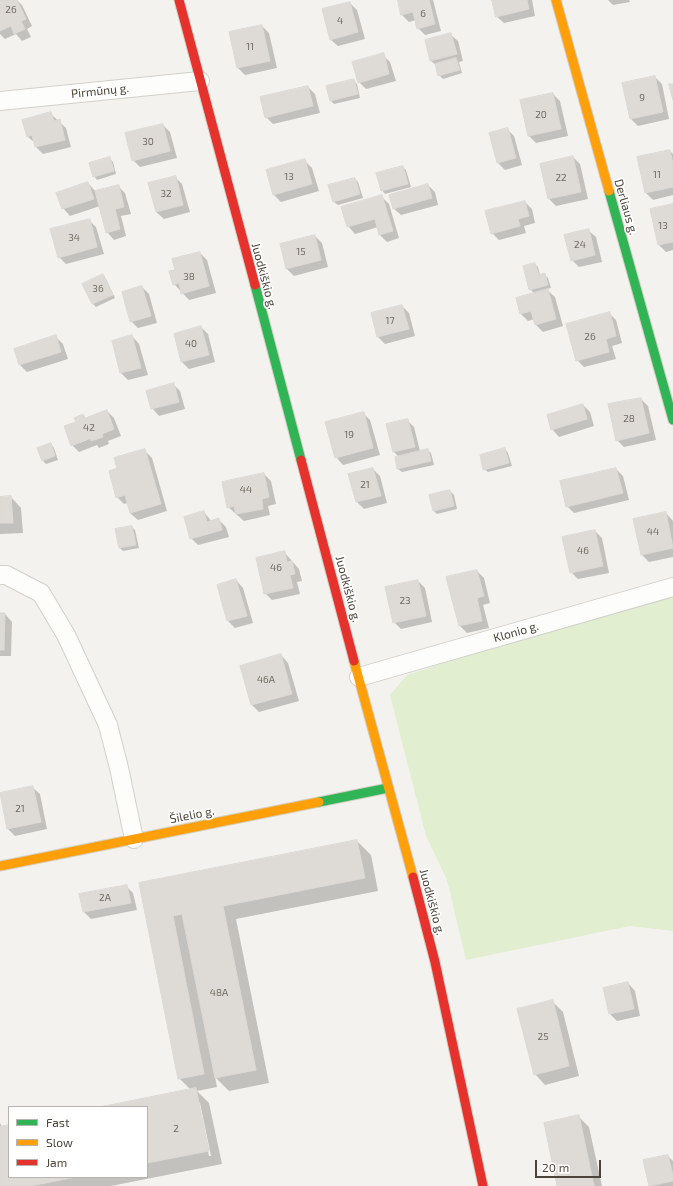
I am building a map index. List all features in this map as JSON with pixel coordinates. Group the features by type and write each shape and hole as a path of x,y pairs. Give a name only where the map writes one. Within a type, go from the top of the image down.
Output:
{"street":[{"name":"Juodkiškio g.","path":"178,0 388,788 417,890 435,962 483,1186"},
{"name":"Derliaus g.","path":"556,0 673,420"},
{"name":"Pirmūnų g.","path":"0,101 200,81"},
{"path":"0,575 6,575 41,593 66,635 108,725 134,839"},
{"name":"Klonio g.","path":"359,677 673,586"},
{"name":"Šilelio g.","path":"0,866 388,788"}],"green space":[{"path":"673,588 673,931 630,926 466,960 447,880 426,836 390,695 407,675"}],"building":[{"path":"0,0 17,0 26,19 21,21 25,29 14,34 11,26 0,31"},
{"path":"398,0 429,0 435,24 417,29 413,12 401,15"},
{"path":"492,0 527,0 529,9 496,17"},
{"path":"350,2 358,32 330,40 322,9"},
{"path":"262,25 270,61 237,68 229,32"},
{"path":"451,33 457,54 430,61 425,40"},
{"path":"384,53 389,74 358,83 352,62"},
{"path":"456,58 460,70 438,76 435,64"},
{"path":"655,76 663,112 630,119 622,83"},
{"path":"354,79 358,94 330,101 326,86"},
{"path":"669,84 673,84 673,100"},
{"path":"308,86 313,106 265,118 260,97"},
{"path":"553,93 561,129 528,136 520,100"},
{"path":"51,112 54,121 60,119 65,140 35,147 32,135 27,137 22,120"},
{"path":"163,124 170,151 132,161 125,133"},
{"path":"508,128 516,158 497,163 489,133"},
{"path":"670,150 673,164 673,187 645,193 637,157"},
{"path":"573,156 581,192 548,199 540,164"},
{"path":"110,157 114,171 93,177 89,163"},
{"path":"305,159 312,184 273,195 266,170"},
{"path":"403,166 408,184 381,191 376,173"},
{"path":"176,176 183,205 156,212 148,183"},
{"path":"355,178 360,194 333,202 328,185"},
{"path":"88,182 94,199 62,209 56,193"},
{"path":"428,184 432,198 393,209 389,195"},
{"path":"119,185 124,207 115,209 120,229 106,233 95,191"},
{"path":"382,195 393,231 379,235 375,219 347,227 341,207"},
{"path":"525,201 529,216 518,219 520,226 491,234 485,211"},
{"path":"673,204 673,242 658,245 650,209"},
{"path":"90,219 97,247 58,258 50,229"},
{"path":"589,229 595,255 571,261 564,235"},
{"path":"315,235 321,260 286,269 280,244"},
{"path":"200,252 209,286 181,294 179,283 173,285 169,271 175,270 172,259"},
{"path":"535,263 539,275 545,273 548,285 529,290 523,266"},
{"path":"103,274 113,295 92,304 82,284"},
{"path":"142,286 151,316 130,322 122,292"},
{"path":"548,289 556,319 535,325 531,311 520,314 516,298"},
{"path":"402,305 409,329 377,337 371,313"},
{"path":"610,312 616,336 606,339 609,352 576,361 566,324"},
{"path":"201,326 209,355 181,362 174,334"},
{"path":"56,335 61,352 19,365 14,349"},
{"path":"132,335 141,368 120,373 112,341"},
{"path":"174,383 179,402 151,409 146,391"},
{"path":"641,398 649,433 616,441 608,404"},
{"path":"583,404 587,419 551,430 547,415"},
{"path":"107,410 114,429 102,434 103,437 91,441 90,438 71,446 64,426 76,422 74,418 83,414 85,418"},
{"path":"364,412 373,448 335,458 325,422"},
{"path":"408,419 415,447 393,452 386,424"},
{"path":"51,443 55,456 42,461 37,448"},
{"path":"505,448 509,463 483,470 480,455"},
{"path":"145,449 161,504 130,513 125,495 116,498 109,471 117,468 114,458"},
{"path":"428,449 431,461 397,469 395,457"},
{"path":"373,468 381,496 356,502 348,474"},
{"path":"616,468 623,493 566,507 560,481"},
{"path":"264,473 269,497 262,499 263,509 236,514 234,506 227,508 222,482"},
{"path":"450,490 454,506 433,511 429,495"},
{"path":"11,496 13,523 0,523 0,497"},
{"path":"204,511 207,522 219,518 222,530 190,539 184,517"},
{"path":"666,512 673,548 641,555 633,519"},
{"path":"132,526 136,545 119,548 115,529"},
{"path":"595,530 603,566 570,573 562,537"},
{"path":"285,551 287,562 292,561 295,574 290,575 293,588 264,594 256,558"},
{"path":"477,570 484,596 477,598 482,621 459,626 446,577"},
{"path":"236,579 247,616 227,621 217,585"},
{"path":"418,580 426,616 393,623 385,587"},
{"path":"0,613 5,613 4,650 0,650"},
{"path":"281,654 292,694 251,705 240,666"},
{"path":"33,786 41,822 7,829 0,793"},
{"path":"357,840 365,878 223,906 256,1070 215,1078 182,914 173,916 204,1074 178,1079 139,883"},
{"path":"127,885 131,903 83,912 79,894"},
{"path":"628,982 634,1009 609,1014 603,988"},
{"path":"553,1000 569,1066 534,1075 517,1009"},
{"path":"196,1088 209,1151 148,1163 148,1106 105,1106"},
{"path":"579,1115 594,1186 557,1186 544,1123"},
{"path":"8,1125 8,1178 71,1178 30,1186 0,1186 0,1127"},
{"path":"668,1155 673,1181 649,1186 643,1160"}],"traffic: fast":[{"path":"609,191 673,420"},
{"path":"255,285 301,460"},
{"path":"319,802 388,788"}],"traffic: slow":[{"path":"556,0 609,191"},
{"path":"354,661 413,877"},
{"path":"0,866 319,802"}],"traffic: jam":[{"path":"179,0 255,285"},
{"path":"301,460 354,661"},
{"path":"413,877 435,962 483,1186"}]}
